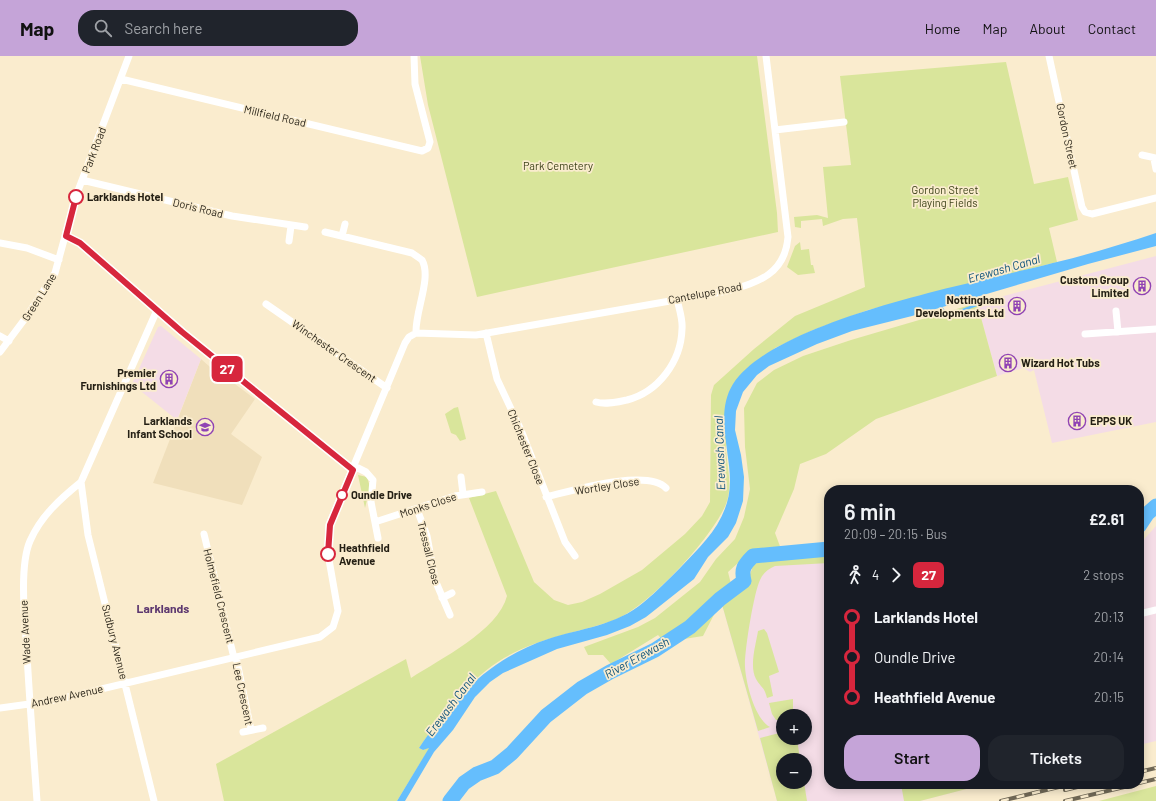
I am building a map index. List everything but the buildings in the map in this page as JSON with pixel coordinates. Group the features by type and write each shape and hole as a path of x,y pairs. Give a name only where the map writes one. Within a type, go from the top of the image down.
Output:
{"street":[{"name":"Park Road","path":"66,236 82,180 129,56"},
{"name":"Millfield Road","path":"121,79 422,151 428,148 430,142 415,84 414,56"},
{"name":"Cantelupe Road","path":"416,333 470,336 727,291 751,283 771,273 783,259 788,237 766,56"},
{"name":"Gordon Street","path":"1049,56 1082,207 1087,214 1156,198"},
{"path":"775,130 844,122"},
{"path":"1142,155 1155,159 1156,169"},
{"name":"Doris Road","path":"82,180 232,216 305,227"},
{"path":"342,236 345,224"},
{"path":"289,240 291,226"},
{"path":"234,658 320,637 329,632 335,623 338,605 328,554 328,532 333,514 354,468 407,339 416,333 416,317 426,274 422,260 412,254 325,232"},
{"path":"66,236 80,243 157,310 354,468 366,472 373,480 370,502 378,538"},
{"name":"Green Lane","path":"0,352 45,291 59,260 66,236"},
{"path":"0,243 26,248 59,260"},
{"path":"596,402 610,403 638,397 651,390 663,378 672,362 681,336 682,322 677,299"},
{"name":"Winchester Crescent","path":"266,304 278,317 386,388"},
{"path":"81,482 157,310"},
{"path":"1116,311 1118,332"},
{"path":"1085,334 1156,329"},
{"name":"Chichester Close","path":"486,333 495,372 521,430 546,497 565,542 575,556"},
{"path":"0,336 9,341"},
{"path":"461,477 463,494"},
{"name":"Wortley Close","path":"546,497 624,481 657,481 666,488"},
{"name":"Sudbury Avenue","path":"81,482 88,535 154,801"},
{"name":"Wade Avenue","path":"38,801 29,705 23,592 29,542 40,523 56,502 81,482"},
{"name":"Monks Close","path":"375,522 463,494 482,492"},
{"name":"Tressall Close","path":"418,509 427,536 435,580 450,615"},
{"name":"Holmefield Crescent","path":"204,534 234,658"},
{"name":"Tressall Close","path":"442,598 452,593"},
{"path":"1144,613 1156,610"},
{"name":"Andrew Avenue","path":"0,708 29,705 234,658"},
{"name":"Lee Crescent","path":"234,658 251,730"},
{"name":"Lee Crescent","path":"243,732 262,728"}],"shaded area":[{"path":"1156,256 1156,422 1052,443 1034,370 1030,372 1023,368 997,376 977,303"},
{"path":"161,326 201,359 177,420 132,384 158,327"},
{"name":"Larklands Infant School","path":"201,359 219,375 223,375 255,399 231,434 262,457 242,505 153,483"},
{"path":"1156,526 1156,741 1144,744 1144,539"},
{"path":"824,555 824,789 965,789 920,801 777,801 721,601 747,582 754,562"}],"green space":[{"name":"Park Cemetery","path":"420,56 757,56 777,213 778,232 477,297 428,105"},
{"name":"Gordon Street Playing Fields","path":"1006,62 1034,184 1068,177 1078,220 1049,228 1057,262 868,310 813,330 775,348 734,383 727,425 726,442 729,477 728,497 719,518 693,553 660,588 626,614 612,621 530,645 504,658 479,676 457,698 419,748 423,750 430,747 397,801 224,801 216,764 406,659 411,678 452,653 492,621 501,609 507,596 469,498 496,491 534,582 554,600 568,605 582,602 600,594 642,570 685,534 702,516 710,502 711,395 714,385 754,349 795,316 865,287 857,218 843,219 823,226 822,219 801,221 801,228 795,227 794,217 817,215 828,218 823,167 851,165 840,76"},
{"path":"800,242 801,250 809,249 811,265 813,265 815,273 798,275 787,267 795,246"},
{"path":"977,303 997,376 876,419 826,454 800,464 794,489 775,533 784,557 824,554 824,563 775,566 764,573 761,578 755,597 745,660 747,682 752,700 760,717 770,727 758,731 721,601 703,636 684,639 670,648 658,635 611,664 603,655 588,655 584,647 638,627 655,618 700,582 716,559 735,539 744,517 750,489 745,447 744,408 757,383 774,370 803,356 851,340","holes":["738,563 752,569 747,582 733,592 728,572"]},
{"path":"458,407 466,439 460,441 456,435 451,433 445,414"},
{"path":"358,475 367,477 370,487 365,508"},
{"path":"764,629 767,633 779,672 769,676 773,696 767,698 764,689 756,679 753,668 758,631"},
{"path":"793,699 793,709 776,709 776,720 772,714 769,703"},
{"path":"776,734 776,745 798,745 799,753 776,753 776,789 805,789 807,801 777,801 760,738"},
{"path":"1156,786 1156,801 1099,801"},
{"path":"902,789 966,789 920,801 904,801"}],"water":[{"path":"1156,233 1156,246 1088,264 912,316 852,331 817,344 769,366 757,375 743,392 736,411 735,430 744,477 743,501 736,523 728,537 708,557 694,579 646,617 630,626 607,635 557,649 503,673 490,682 475,697 453,730 434,752 405,801 397,801 429,748 423,750 419,748 445,713 474,682 508,657 527,647 560,635 610,621 633,610 662,586 706,540 721,519 729,495 730,481 724,419 728,395 733,384 756,361 791,340 834,322 882,306 932,292 1082,256"}],"waterway":[{"path":"939,305 946,313 955,313 979,304"},
{"name":"River Erewash","path":"1144,518 1156,506"},
{"name":"River Erewash","path":"450,801 464,783 477,774 495,767 512,753 546,716 582,688 610,672 655,650 690,627 720,599 744,581 744,567 753,556 824,549"}],"railway":[{"path":"1144,771 1156,768"},
{"path":"1144,782 1156,779"},
{"path":"1001,801 1050,789"},
{"path":"1065,790 1069,789"},
{"path":"1065,801 1116,789"}],"bus line":[{"name":"27","path":"76,197 66,236 73,238 80,243 182,332 353,470 333,514 328,532 328,554"}],"place":[{"name":"Larklands Hotel","path":"76,197"},
{"name":"Custom Group Limited","path":"1142,286"},
{"name":"Nottingham Developments Ltd","path":"1017,306"},
{"name":"Wizard Hot Tubs","path":"1008,363"},
{"name":"Premier Furnishings Ltd","path":"169,379"},
{"name":"EPPS UK","path":"1077,421"},
{"name":"Larklands Infant School","path":"205,427"},
{"name":"Oundle Drive","path":"342,495"},
{"name":"Heathfield Avenue","path":"328,554"}],"district":[{"name":"Larklands","path":"163,609"}],"water label":[{"name":"Erewash Canal","path":"1004,269"},
{"name":"Erewash Canal","path":"720,453"},
{"name":"Erewash Canal","path":"451,705"}]}
